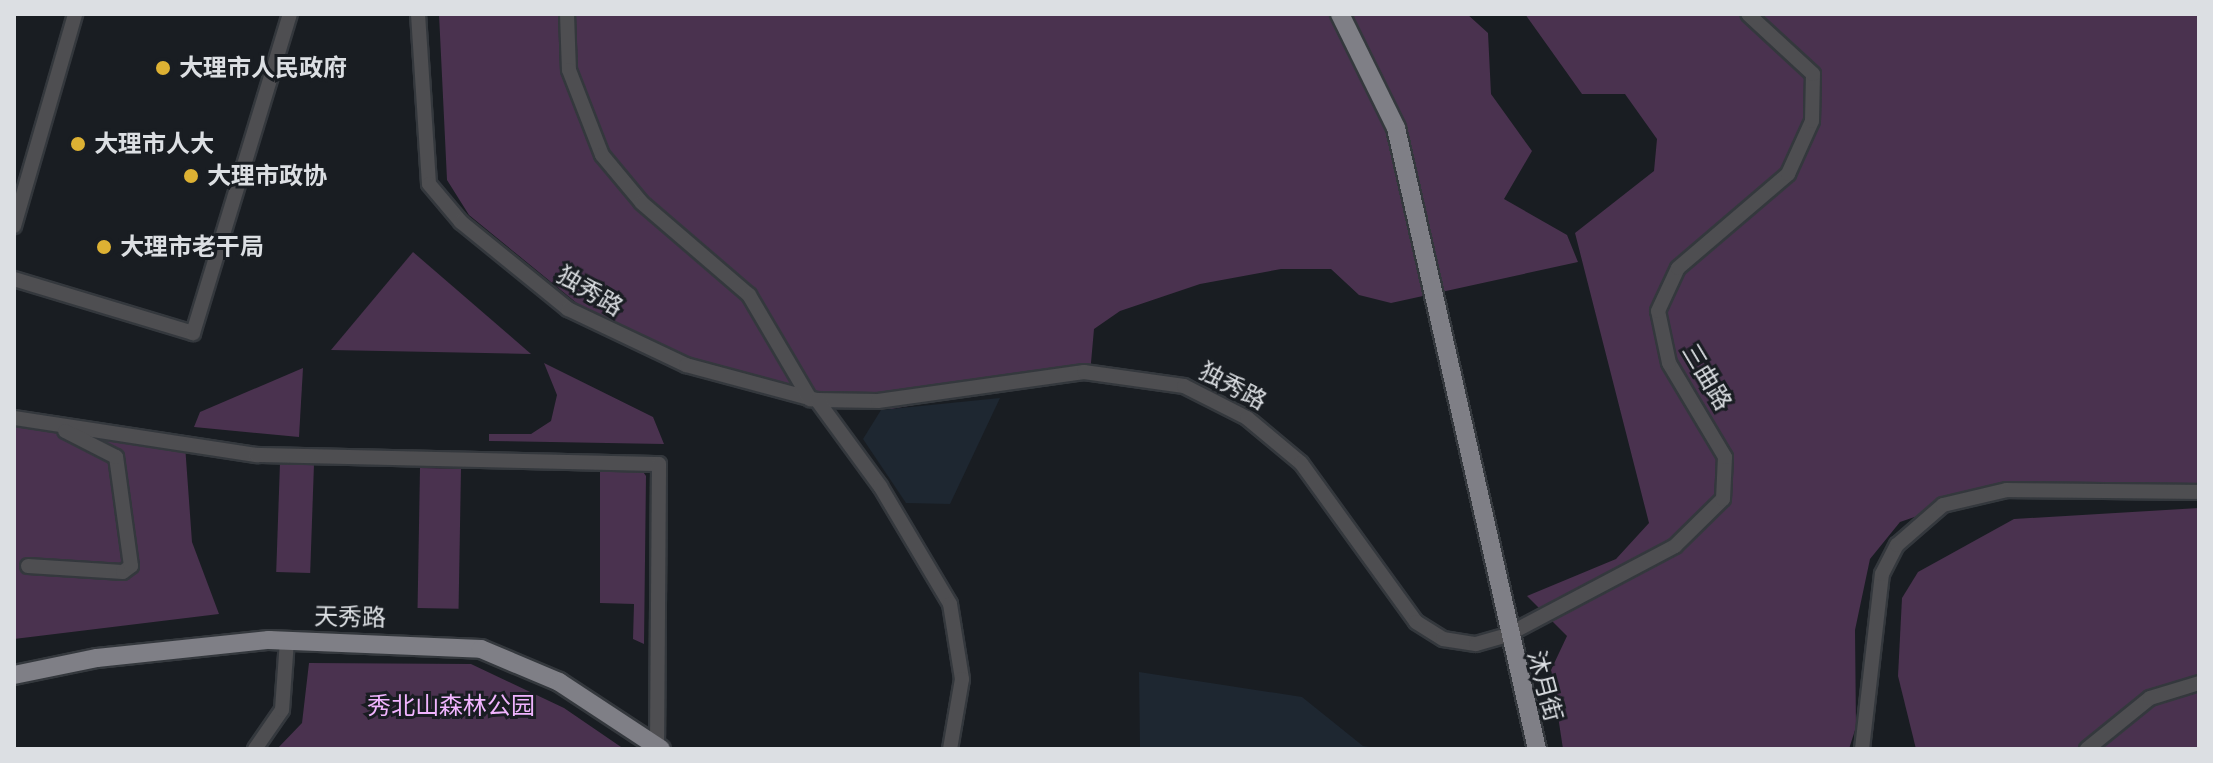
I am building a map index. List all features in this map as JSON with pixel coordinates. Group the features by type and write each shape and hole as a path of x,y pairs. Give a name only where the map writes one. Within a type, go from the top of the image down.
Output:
{"main road":[{"path":"1340,14 1396,128 1507,635"},
{"name":"沐月街","path":"1507,635 1537,749"},
{"name":"天秀路","path":"14,675 97,658 287,641 481,649 559,682 659,748"}],"street":[{"path":"14,226 75,14"},
{"path":"14,279 193,333 290,14"},
{"name":"独秀路","path":"418,14 425,170 451,212 536,286 603,328 708,373 814,400 878,401 1084,372 1184,386 1247,418 1301,463 1422,626 1464,644 1507,635"},
{"path":"567,14 569,70 609,167 749,295 814,400 880,486 950,604 962,679 950,749"},
{"name":"三曲路","path":"1507,635 1675,546 1725,493 1721,445 1674,373 1658,311 1678,268 1788,174 1812,121 1813,74 1748,14"},
{"path":"14,418 257,455 659,464 659,748"},
{"path":"28,566 123,572 132,562 116,457 42,423"},
{"path":"1862,749 1882,574 1897,545 1943,505 2007,490 2199,492"},
{"path":"255,749 282,710 287,641"},
{"path":"2087,749 2150,698 2199,683"}],"shaded area":[{"path":"1000,398 950,504 906,503 863,439 881,410"},
{"path":"1139,672 1302,697 1363,746 1383,749 1140,749"}],"green space":[{"path":"439,14 1467,14 1488,33 1491,94 1532,151 1504,199 1567,235 1578,262 1391,303 1359,295 1331,269 1281,269 1200,284 1120,311 1094,329 1090,374 891,409 805,400 638,338 584,309 469,215 447,180"},
{"path":"1525,14 2199,14 2199,483 2007,485 1900,522 1870,559 1855,630 1856,727 1849,749 1563,749 1551,670 1567,636 1527,596 1616,559 1649,523 1575,233 1654,171 1657,139 1625,94 1582,94"},
{"path":"413,252 531,354 331,350"},
{"path":"544,363 653,417 664,444 489,441 489,434 531,434 551,421 557,395"},
{"path":"303,368 299,437 194,427 200,412"},
{"path":"14,416 185,445 192,542 219,614 14,639"},
{"path":"280,463 314,464 310,573 276,572"},
{"path":"420,468 461,469 459,609 418,608"},
{"path":"600,469 641,469 646,476 644,644 633,639 634,604 600,603"},
{"path":"2199,508 2199,747 1916,749 1898,676 1902,598 1918,572 2014,519"},
{"name":"秀北山森林公园","path":"309,663 471,664 564,708 624,749 277,749 302,723"}],"place":[{"name":"大理市人民政府","path":"163,68"},
{"name":"大理市人大","path":"78,144"},
{"name":"大理市政协","path":"191,176"},
{"name":"大理市老干局","path":"104,247"}]}
